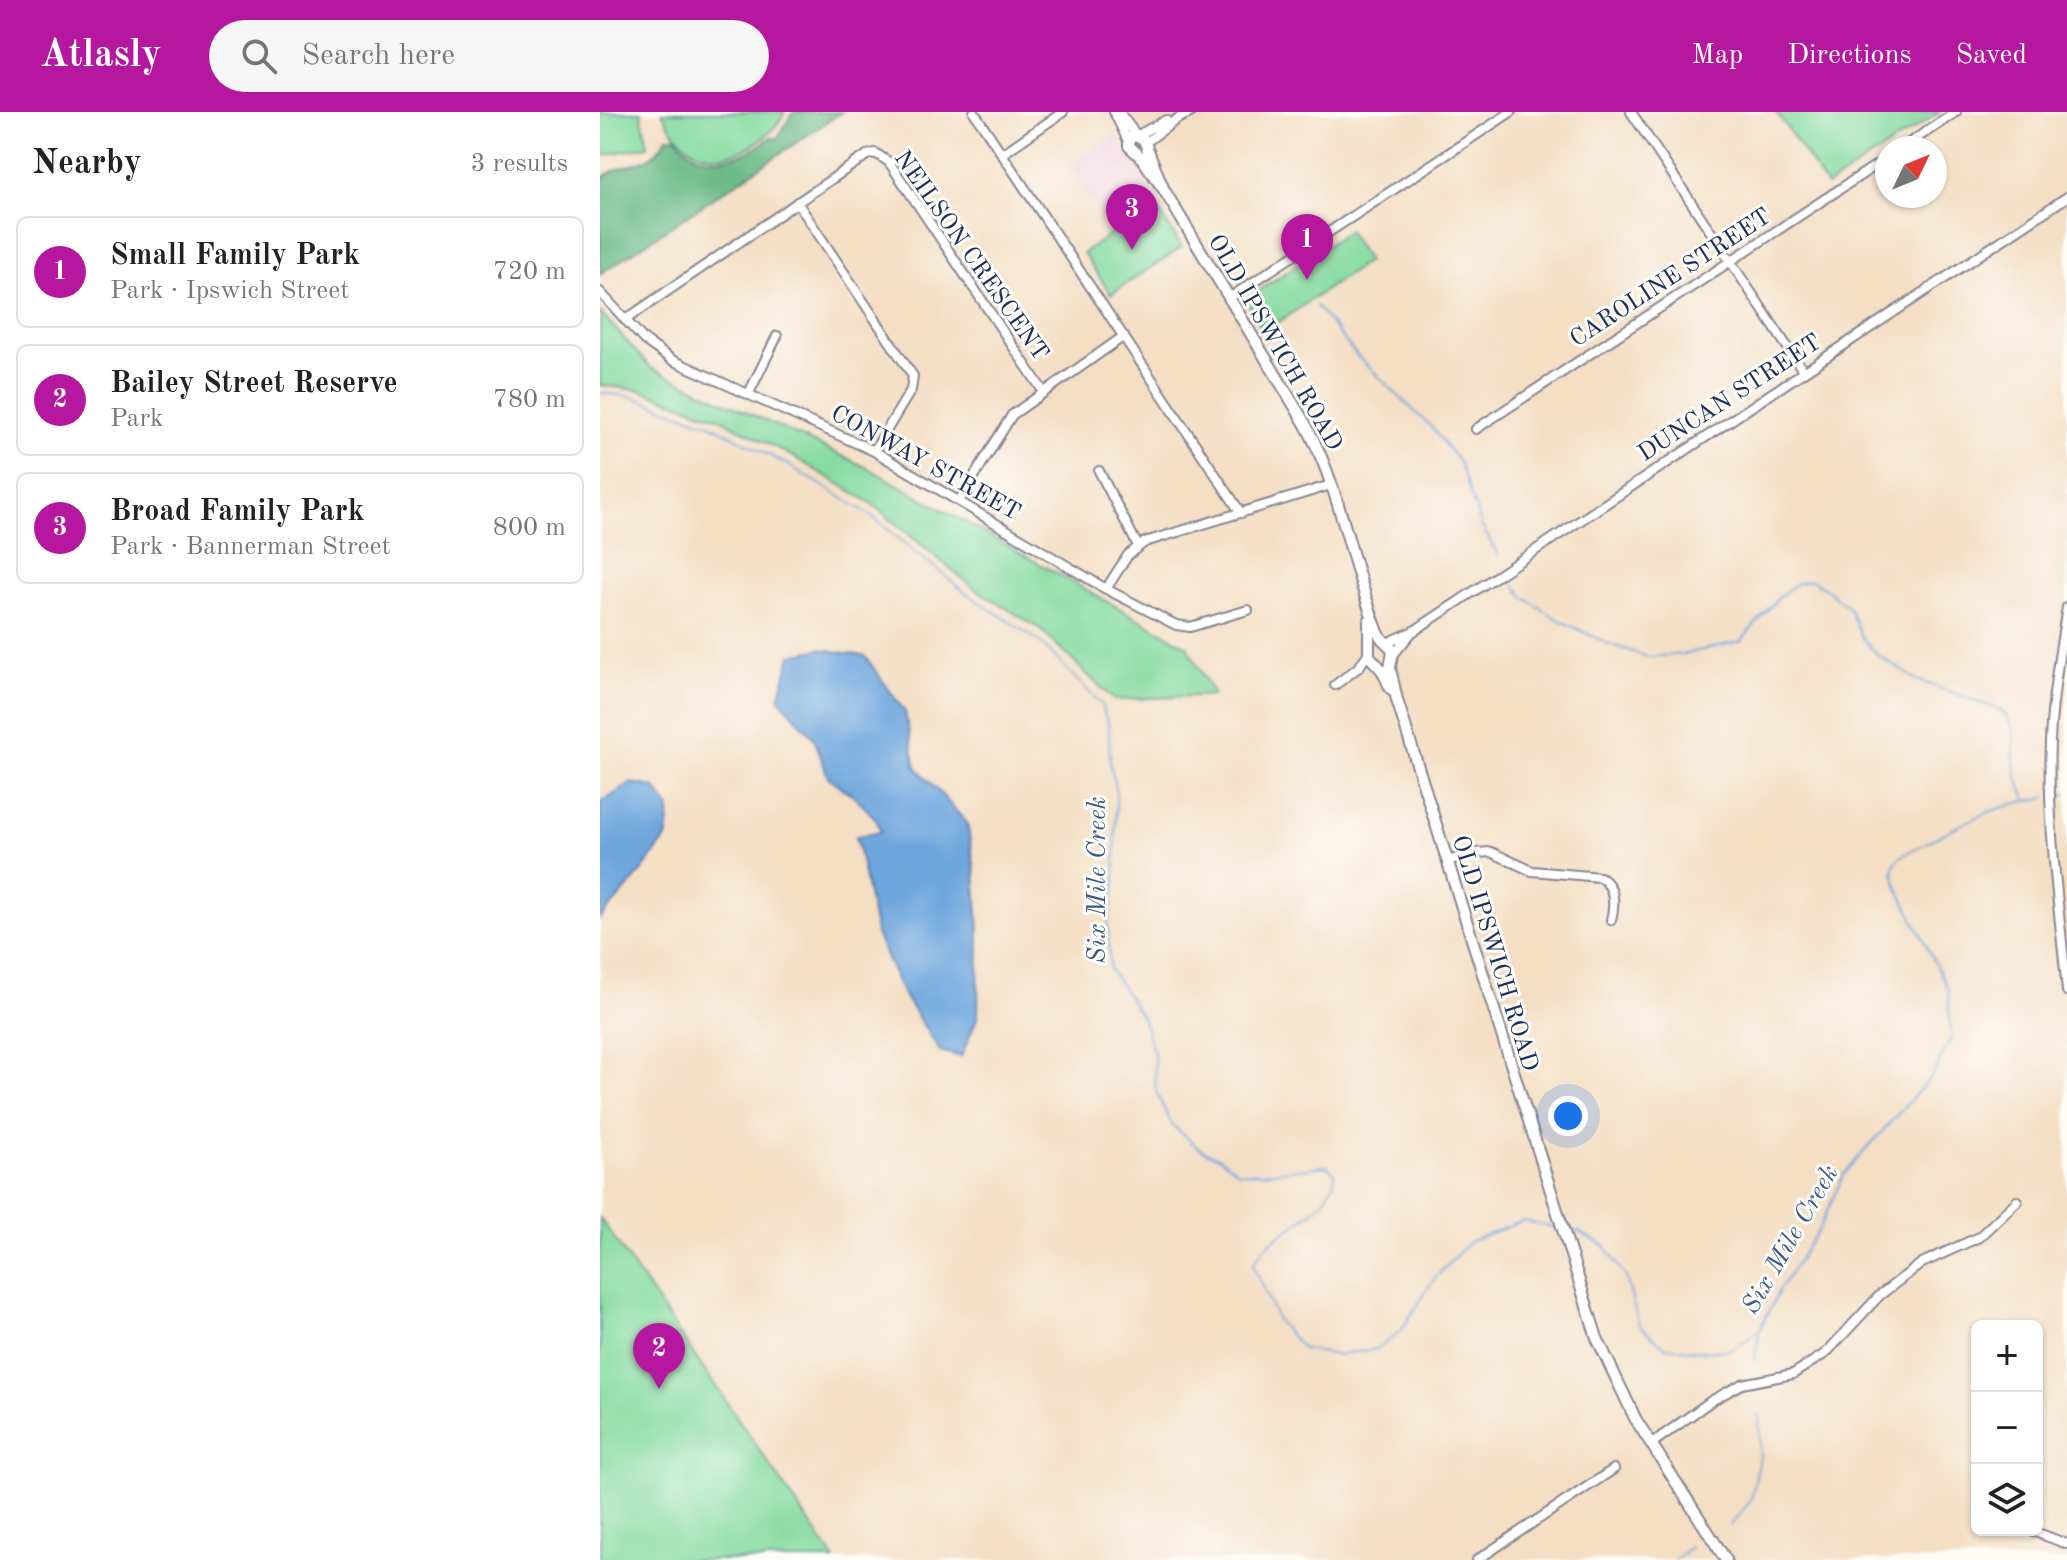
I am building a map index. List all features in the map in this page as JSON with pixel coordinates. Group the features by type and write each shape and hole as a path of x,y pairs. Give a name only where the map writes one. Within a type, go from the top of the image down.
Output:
{"main road":[{"name":"OLD IPSWICH ROAD","path":"1138,142 1321,455 1369,611 1392,658 1397,700"},
{"name":"OLD IPSWICH ROAD","path":"1369,611 1372,657 1397,700 1603,1353 1651,1444 1726,1560"},
{"path":"1385,642 1376,642 1372,657 1385,665 1392,658"}],"street":[{"path":"974,112 1241,513"},
{"path":"1002,154 1063,112"},
{"name":"OLD IPSWICH ROAD","path":"1117,112 1138,142"},
{"path":"1138,142 1180,112"},
{"path":"1138,142 1192,112"},
{"path":"1229,298 1511,112"},
{"path":"1631,112 1804,372"},
{"path":"1920,136 1956,112"},
{"name":"NEILSON CRESCENT","path":"625,320 867,155 875,153 884,158 1043,391"},
{"name":"CAROLINE STREET","path":"1476,429 1875,166"},
{"name":"DUNCAN STREET","path":"1385,642 1414,631 2067,197"},
{"path":"797,202 913,376 911,390 874,451"},
{"name":"CONWAY STREET","path":"600,292 652,347 672,360 874,451 1106,589 1184,627 1248,610"},
{"path":"749,393 777,336"},
{"path":"959,501 1007,420 1022,406 1124,336"},
{"path":"1099,471 1138,546"},
{"path":"1106,589 1128,555 1138,546 1331,485"},
{"path":"2067,607 2054,690 2050,743 2054,842 2067,991"},
{"name":"DUNCAN STREET","path":"1392,658 1414,631"},
{"path":"1335,685 1372,657"},
{"path":"1447,861 1491,852 1532,871 1600,877 1611,890 1614,910 1611,920"},
{"path":"1651,1444 1711,1401 1742,1384 1793,1374 1826,1353 1880,1295 1922,1263 1979,1237 2017,1201"},
{"path":"1477,1560 1614,1469"},
{"path":"2043,1535 2067,1544"}],"shaded area":[{"path":"1115,134 1157,203 1113,232 1069,166"}],"green space":[{"path":"600,112 641,112 648,146 600,156"},
{"path":"662,112 785,112 770,131 749,147 712,156 682,142"},
{"path":"793,112 842,112 600,274 600,180 609,173 652,156 667,137 676,137 697,155 709,158 722,159 748,152 771,137 777,139"},
{"path":"1776,112 1940,112 1903,136 1875,136 1875,155 1827,186"},
{"path":"1155,204 1182,247 1111,294 1083,253"},
{"path":"1348,231 1368,261 1264,332 1246,299"},
{"path":"600,312 651,368 868,468 1187,646 1214,695 1114,700 1040,629 974,588 871,503 720,418 640,390 600,385"},
{"path":"600,1218 835,1560 600,1560"}],"water":[{"path":"821,649 865,656 905,712 916,767 967,823 975,870 979,927 978,1016 961,1057 940,1051 902,993 876,934 856,836 881,832 876,819 856,798 828,777 814,738 779,698 791,655"},
{"path":"631,783 654,787 670,809 667,837 600,919 600,803"}],"waterway":[{"path":"1316,306 1358,357 1430,426 1459,462 1482,527 1498,555"},
{"name":"Six Mile Creek","path":"600,393 629,396 710,424 790,466 869,514 967,594 1038,640 1101,704 1109,727 1110,761 1116,795 1115,884 1108,923 1110,970 1142,1017 1154,1054 1156,1092 1172,1125 1201,1150 1220,1158 1238,1172 1263,1173 1327,1166 1335,1173 1333,1185 1319,1205 1278,1236 1253,1264 1278,1322 1303,1349 1336,1355 1376,1349 1401,1331 1434,1279 1469,1242 1523,1221 1556,1228"},
{"path":"1515,585 1524,597 1559,620 1609,644 1648,657 1685,654 1741,641 1776,600 1795,584 1811,580 1849,608 1862,638 1878,655 1915,679 2002,711 2013,730 2015,766 2026,800"},
{"name":"Six Mile Creek","path":"2054,796 2067,794"},
{"name":"Six Mile Creek","path":"1566,1230 1579,1232 1605,1246 1626,1277 1639,1325 1665,1347 1710,1352 1733,1349 1759,1331 1779,1290 1819,1229 1844,1174 1932,1076 1951,1038 1948,989 1898,888 1893,873 1897,860 1970,820 2013,804 2048,797"},
{"path":"1754,1360 1759,1334"},
{"path":"1730,1525 1751,1500 1760,1457 1759,1415"},
{"path":"1675,1560 1690,1547"}],"place":[{"name":"Broad Family Park","path":"1132,250"},
{"name":"Small Family Park","path":"1307,280"},
{"name":"Bailey Street Reserve","path":"659,1389"}]}
